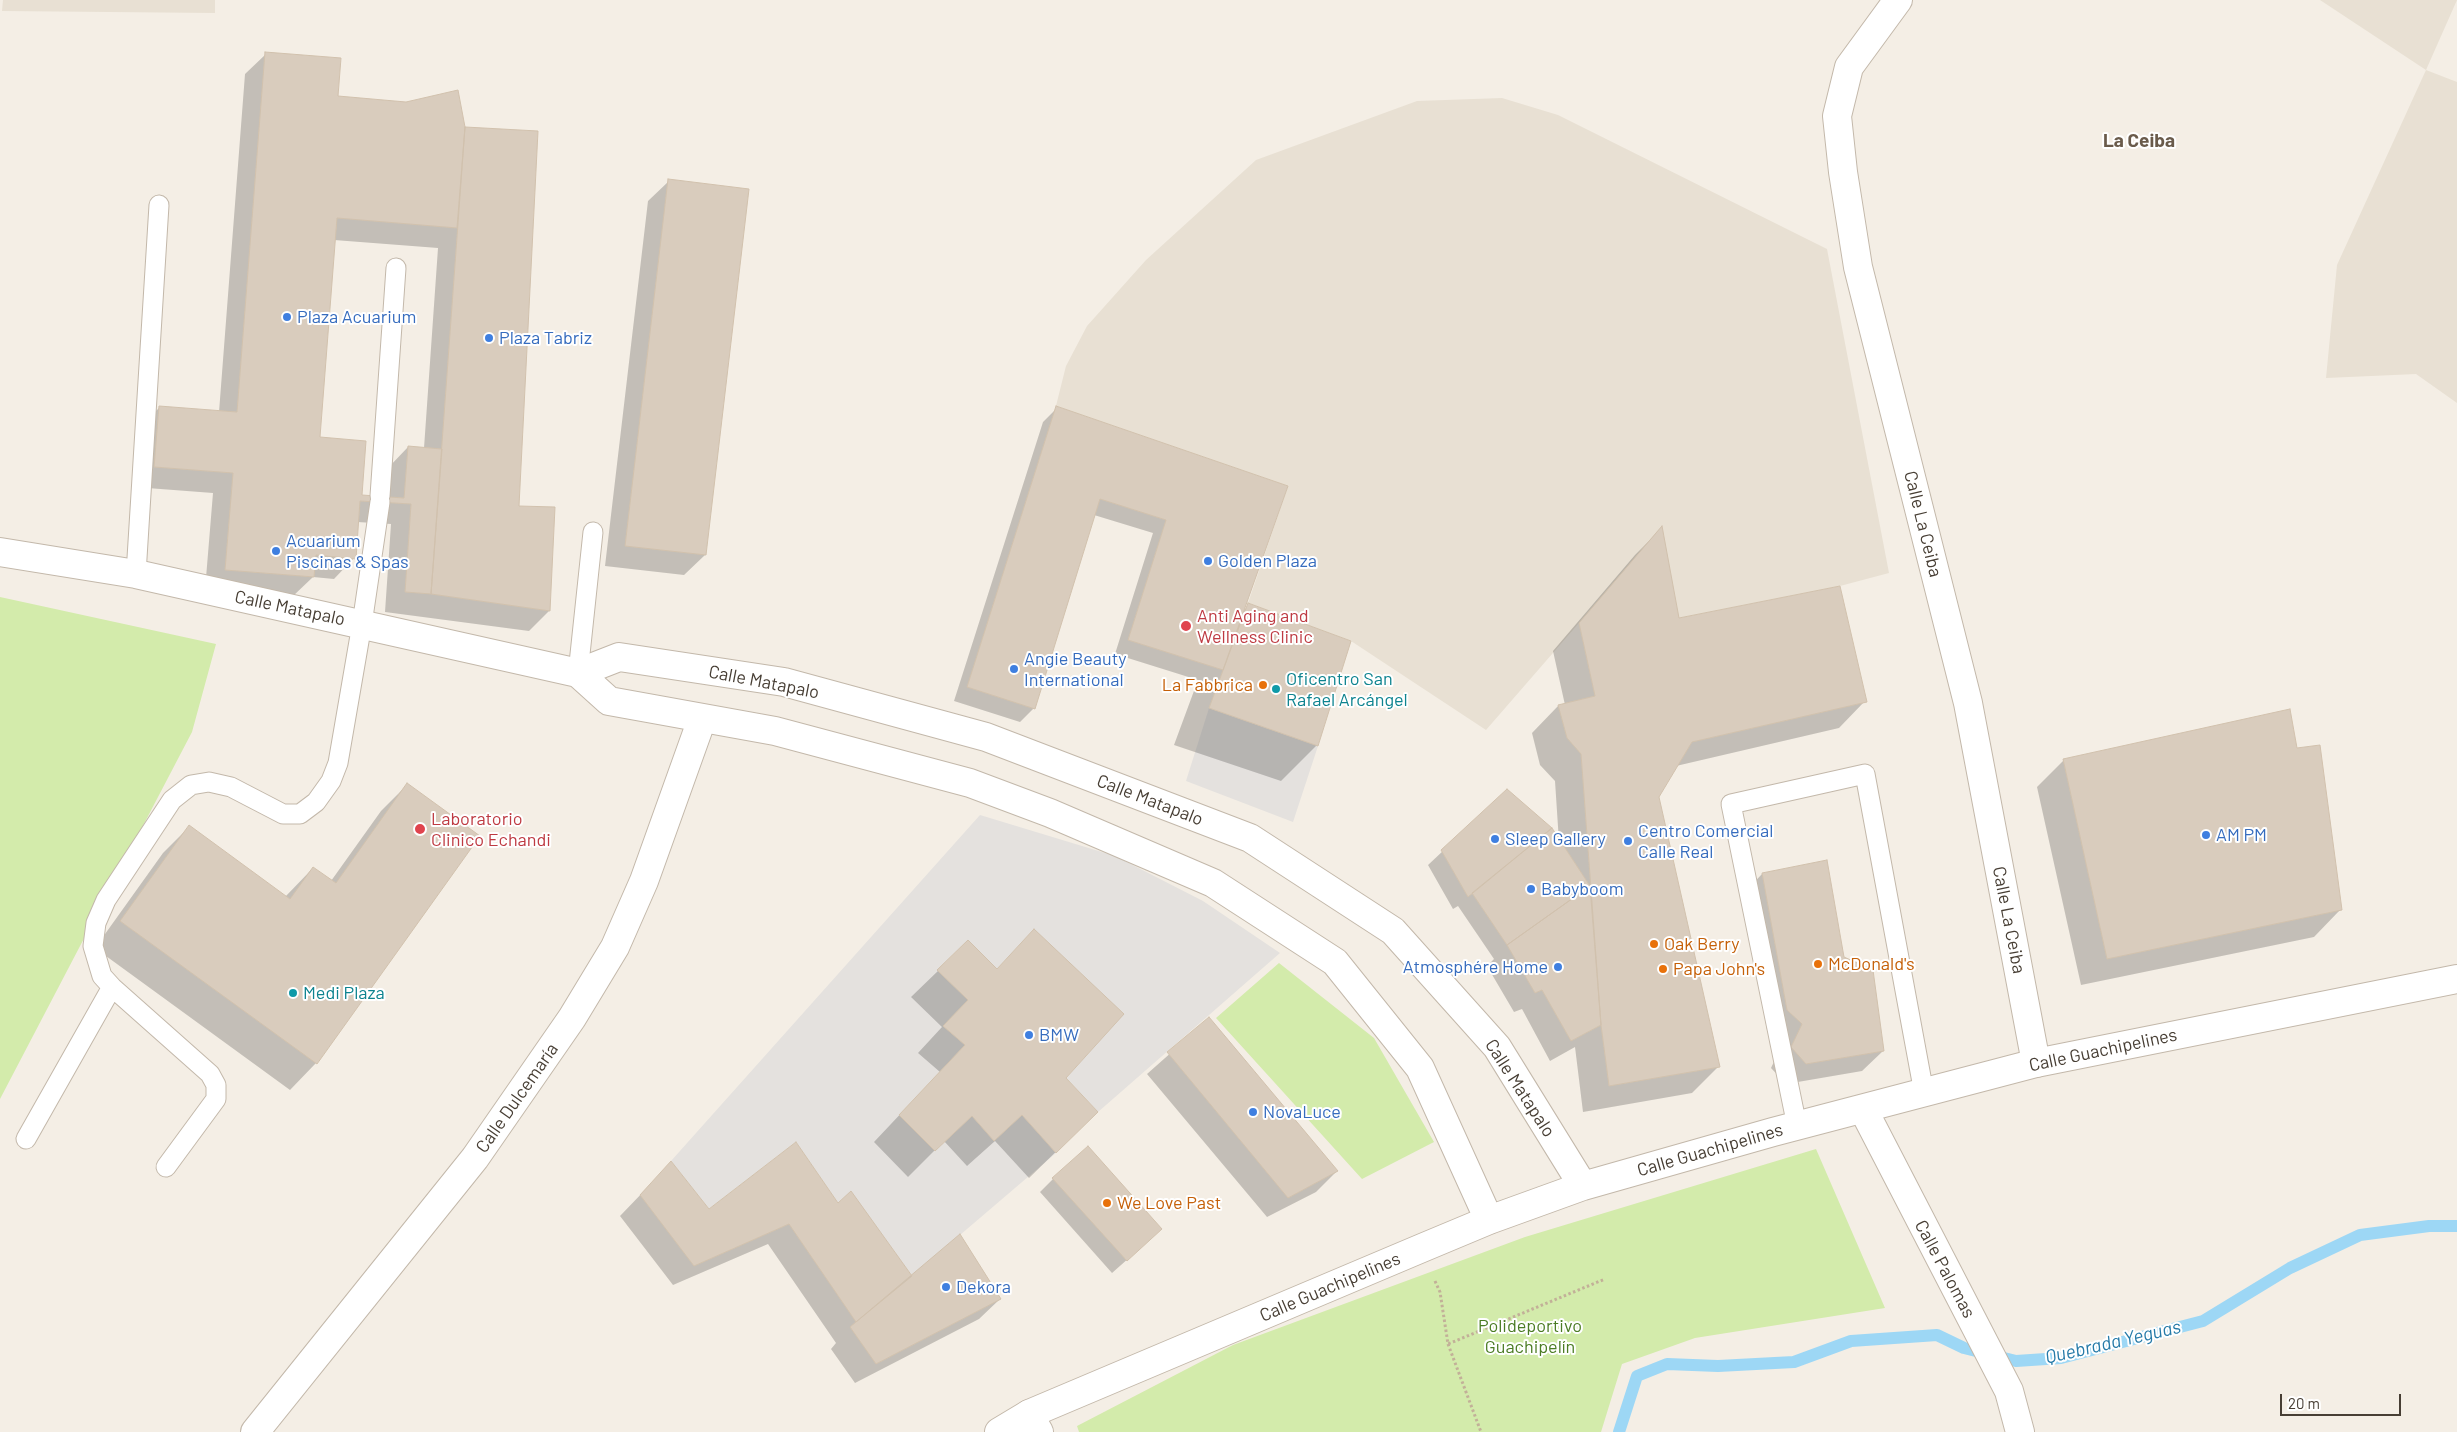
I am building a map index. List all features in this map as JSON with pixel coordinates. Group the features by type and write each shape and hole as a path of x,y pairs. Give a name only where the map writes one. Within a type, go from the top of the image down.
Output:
{"street":[{"name":"Calle La Ceiba","path":"1898,0 1849,67 1838,116 1843,172 1858,266 1968,703 2036,1063"},
{"name":"Calle Matapalo","path":"0,552 136,574 578,673 609,701 775,731 970,783 1050,812 1213,883 1335,962 1420,1068 1489,1220"},
{"name":"Calle Matapalo","path":"578,673 619,657 784,682 986,737 1250,838 1393,931 1497,1047 1583,1186"},
{"name":"Calle Dulcemaría","path":"255,1432 475,1158 572,1018 615,947 644,881 702,718"},
{"name":"Calle Guachipelines","path":"999,1432 1034,1423 1422,1248 1489,1220 1583,1186 1797,1126 2036,1063 2457,979"},
{"name":"Calle Palomas","path":"1863,1109 2009,1391 2020,1432"}],"lane":[{"path":"136,574 159,205"},
{"path":"166,1167 216,1099 216,1085 210,1074 102,976 93,946 96,923 106,900 172,800 191,785 209,782 231,787 283,814 300,814 316,802 331,781 338,763 362,624 380,499 396,268"},
{"path":"578,673 593,532"},
{"path":"1797,1126 1731,804 1865,774 1924,1092"},
{"path":"26,1138 112,987"}],"path":[{"path":"1422,1248 1440,1292 1448,1344 1481,1432"},
{"path":"1448,1344 1605,1279"}],"shaded area":[{"path":"3,0 215,0 215,13 2,11"},
{"path":"2320,0 2457,0 2426,70"},
{"path":"2426,70 2457,82 2457,403 2416,374 2326,378 2337,265"},
{"path":"1502,98 1558,115 1827,249 1889,573 1840,586 1679,618 1579,623 1486,730 1351,641 1248,603 1288,486 1056,406 1066,366 1087,326 1146,260 1256,160 1417,101"},
{"path":"1209,708 1318,746 1293,822 1186,781"},
{"path":"980,815 1115,856 1203,901 1280,953 1098,1112 1066,1078 1123,1014 1034,930 997,969 968,940 937,970 968,1000 943,1026 965,1045 899,1115 935,1151 972,1116 994,1141 1022,1115 1056,1153 912,1276 851,1192 838,1203 796,1142 709,1209 671,1161"}],"green space":[{"path":"0,597 216,644 192,732 0,1099"},
{"path":"1279,963 1374,1038 1434,1142 1362,1179 1216,1018"},
{"name":"Polideportivo Guachipelín","path":"1816,1149 1885,1308 1695,1338 1622,1364 1601,1432 1079,1432 1077,1426 1233,1345 1525,1237"}],"building":[{"name":"Plaza Acuarium","path":"265,52 341,58 338,96 406,102 458,90 465,127 457,228 337,218 320,437 366,441 362,495 404,498 408,446 442,449 431,594 405,592 411,504 360,501 356,559 316,555 314,577 225,570 233,473 154,467 159,406 237,412"},
{"name":"Plaza Tabriz","path":"465,127 538,131 519,506 555,507 550,611 431,594"},
{"path":"668,179 749,189 706,555 625,546"},
{"name":"Golden Plaza","path":"1056,406 1288,486 1223,670 1128,640 1166,520 1100,499 1035,709 967,687"},
{"name":"Centro Comercial Calle Real","path":"1662,526 1679,618 1840,586 1867,702 1692,742 1659,797 1720,1067 1609,1086 1601,1025 1581,754 1567,738 1558,705 1595,696 1579,623"},
{"name":"Oficentro San Rafael Arcángel","path":"1248,603 1351,641 1318,746 1209,708"},
{"name":"AM PM","path":"2290,709 2297,748 2320,745 2342,910 2107,959 2063,759"},
{"name":"Medi Plaza","path":"407,783 480,836 317,1064 120,921 189,825 290,899 313,867 336,883"},
{"name":"Sleep Gallery","path":"1507,789 1552,828 1468,897 1441,850"},
{"name":"Babyboom","path":"1552,828 1590,886 1507,945 1472,893"},
{"name":"McDonald's","path":"1827,860 1844,957 1873,970 1884,1051 1806,1064 1791,1047 1802,1024 1787,1010 1762,873"},
{"name":"Atmosphére Home","path":"1590,886 1601,1025 1571,1041 1542,990 1535,993 1507,945"},
{"name":"BMW","path":"1034,929 1124,1014 1066,1078 1098,1112 1056,1153 1022,1115 994,1141 972,1116 935,1151 899,1115 965,1045 943,1026 968,1000 937,970 968,940 997,969"},
{"name":"NovaLuce","path":"1209,1017 1338,1171 1288,1198 1167,1052"},
{"path":"796,1142 838,1203 851,1191 912,1276 856,1322 789,1224 694,1266 640,1195 671,1161 709,1209"},
{"name":"We Love Past","path":"1088,1146 1162,1229 1127,1261 1052,1178"},
{"name":"Dekora","path":"960,1234 1001,1299 876,1364 850,1327"}],"waterway":[{"name":"Quebrada Yeguas","path":"1619,1432 1637,1376 1667,1364 1718,1366 1794,1362 1851,1341 1937,1335 1964,1348 2016,1361 2061,1358 2203,1321 2290,1268 2360,1235 2429,1226 2457,1226"}],"place":[{"name":"Plaza Acuarium","path":"287,317"},
{"name":"Plaza Tabriz","path":"489,338"},
{"name":"Acuarium Piscinas & Spas","path":"276,551"},
{"name":"Golden Plaza","path":"1208,561"},
{"name":"Anti Aging and Wellness Clinic","path":"1186,626"},
{"name":"Angie Beauty International","path":"1014,669"},
{"name":"La Fabbrica","path":"1263,685"},
{"name":"Oficentro San Rafael Arcángel","path":"1276,689"},
{"name":"Laboratorio Clinico Echandi","path":"420,829"},
{"name":"AM PM","path":"2206,835"},
{"name":"Sleep Gallery","path":"1495,839"},
{"name":"Centro Comercial Calle Real","path":"1628,841"},
{"name":"Babyboom","path":"1531,889"},
{"name":"Oak Berry","path":"1654,944"},
{"name":"McDonald's","path":"1818,964"},
{"name":"Atmosphére Home","path":"1558,967"},
{"name":"Papa John's","path":"1663,969"},
{"name":"Medi Plaza","path":"293,993"},
{"name":"BMW","path":"1029,1035"},
{"name":"NovaLuce","path":"1253,1112"},
{"name":"We Love Past","path":"1107,1203"},
{"name":"Dekora","path":"946,1287"}],"district":[{"name":"La Ceiba","path":"2139,141"}]}
